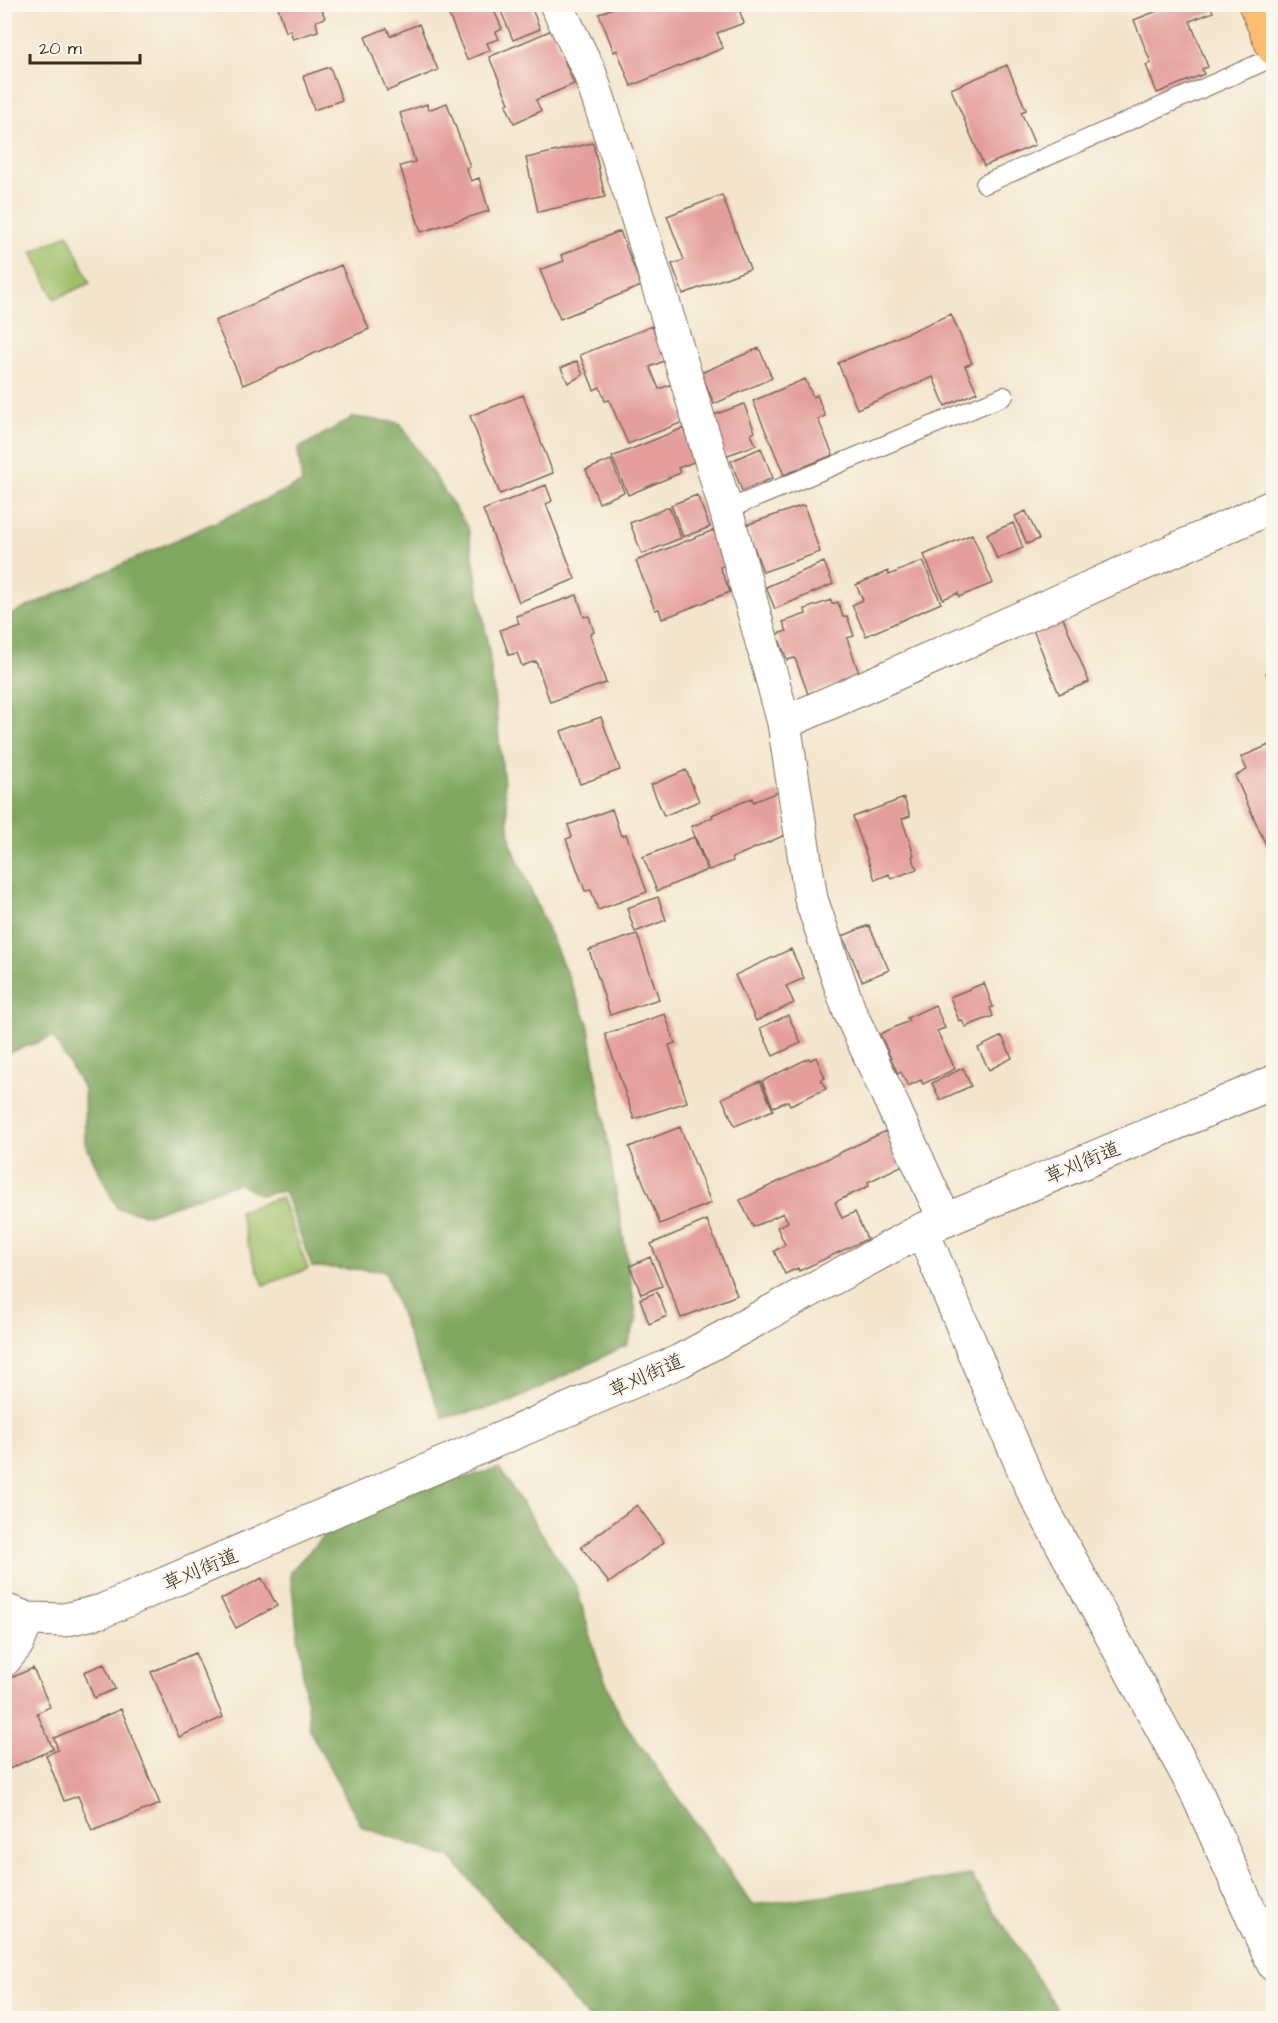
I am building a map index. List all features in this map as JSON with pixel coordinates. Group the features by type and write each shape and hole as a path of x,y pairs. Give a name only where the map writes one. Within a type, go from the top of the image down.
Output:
{"main road":[{"path":"1255,4 1274,49"}],"street":[{"path":"556,4 589,71 631,196 726,510 784,723 811,899 849,1010 1031,1486 1195,1789 1274,1965"},
{"path":"784,723 1274,506"},
{"name":"草刈街道","path":"16,1615 64,1620 102,1611 669,1365 933,1225 1274,1082"},
{"path":"4,1659 16,1644 16,1615"}],"lane":[{"path":"985,184 1274,57"},
{"path":"726,510 1004,396"}],"green space":[{"path":"68,234 90,283 54,299 32,252"},
{"path":"353,417 400,423 468,528 489,651 511,844 588,1023 637,1319 627,1345 507,1404 443,1418 412,1346 385,1271 312,1267 284,1191 260,1195 238,1183 148,1215 117,1208 85,1143 84,1089 53,1037 5,1054 5,617 302,483 298,449"},
{"path":"281,1197 308,1269 264,1285 252,1257 239,1211"},
{"path":"499,1468 576,1586 599,1665 619,1715 753,1905 971,1875 1063,2018 588,2018 451,1858 362,1827 310,1731 290,1572 329,1530 409,1493"}],"building":[{"path":"277,4 320,4 325,18 316,21 318,31 293,39 290,30 286,32"},
{"path":"460,4 496,4 497,7 493,8 502,29 496,32 499,39 487,43 490,50 467,60 447,10"},
{"path":"498,4 530,4 540,29 513,40"},
{"path":"621,4 737,4 744,23 717,33 723,48 631,86 617,50 614,52 599,14"},
{"path":"1160,4 1210,4 1213,12 1190,21 1208,67 1202,69 1204,74 1157,93 1146,65 1151,63 1134,20 1162,9"},
{"path":"419,24 438,70 387,91 365,37 387,28 390,36"},
{"path":"552,30 574,84 536,100 541,111 514,123 506,105 509,103 489,57"},
{"path":"1007,65 1026,110 1021,112 1035,145 984,166 951,89"},
{"path":"330,67 342,100 314,110 303,76"},
{"path":"447,103 470,167 466,168 471,181 479,178 489,211 421,232 400,166 415,162 400,113 427,104 428,110"},
{"path":"593,143 605,197 538,212 526,158"},
{"path":"722,195 750,269 683,294 672,264 684,260 667,216"},
{"path":"620,231 641,286 560,319 540,270 564,261 561,255"},
{"path":"341,265 369,329 243,385 215,321"},
{"path":"951,314 972,363 965,366 977,392 945,406 933,377 857,409 838,363"},
{"path":"652,326 666,360 650,367 659,389 672,384 683,422 628,444 609,400 605,401 600,387 594,390 580,355"},
{"path":"759,348 772,378 714,404 701,373"},
{"path":"577,361 583,375 568,383 561,368"},
{"path":"805,379 813,397 817,395 825,416 818,419 833,455 784,475 753,401"},
{"path":"523,395 553,473 500,494 470,416"},
{"path":"744,404 755,432 751,434 756,445 725,456 708,417"},
{"path":"683,428 696,461 678,468 680,473 628,495 612,457"},
{"path":"761,448 773,478 742,491 731,461"},
{"path":"611,460 624,492 599,503 586,470"},
{"path":"546,485 552,501 546,504 575,579 519,602 483,510"},
{"path":"697,495 710,527 683,537 671,505"},
{"path":"804,505 820,552 763,572 746,525"},
{"path":"669,507 681,538 642,554 630,523"},
{"path":"1026,511 1039,539 1027,544 1015,516"},
{"path":"1013,523 1023,548 997,559 987,534"},
{"path":"714,530 727,565 720,567 730,592 662,619 659,609 655,610 636,561"},
{"path":"972,534 993,583 959,597 958,593 943,599 924,555"},
{"path":"923,561 941,603 866,636 852,605 863,600 856,585 888,571 889,575"},
{"path":"824,562 833,584 775,609 766,587"},
{"path":"577,595 584,617 589,616 594,632 590,634 606,683 550,702 536,661 522,666 517,653 509,655 500,630 519,623 516,616"},
{"path":"831,600 832,604 838,602 843,617 847,616 854,636 847,638 860,676 808,694 795,658 787,660 777,634 787,631 783,622 806,614 805,609"},
{"path":"1062,615 1089,682 1059,694 1032,627"},
{"path":"1274,670 1274,692 1273,692 1266,673"},
{"path":"601,717 620,770 580,784 561,731"},
{"path":"1274,743 1274,842 1266,845 1235,776 1247,770 1241,757"},
{"path":"686,770 699,801 664,816 651,785"},
{"path":"780,791 785,835 732,858 733,861 709,870 691,827 713,817 712,815 752,798 753,802"},
{"path":"904,798 910,816 902,819 917,869 891,879 889,874 875,880 853,817"},
{"path":"612,809 621,836 626,834 647,892 598,910 591,890 585,891 566,839 572,837 568,825"},
{"path":"694,837 707,870 657,891 643,857"},
{"path":"658,897 666,920 635,932 627,908"},
{"path":"869,925 889,970 862,981 843,936"},
{"path":"637,934 659,999 610,1015 589,950"},
{"path":"791,949 804,978 786,986 794,1003 756,1021 735,975"},
{"path":"984,983 993,1007 990,1008 993,1016 965,1027 962,1020 959,1021 950,997"},
{"path":"935,1005 945,1028 937,1031 955,1069 923,1084 921,1080 908,1086 901,1072 898,1074 880,1034 909,1021 907,1018"},
{"path":"665,1014 675,1043 669,1045 687,1102 634,1119 605,1034"},
{"path":"788,1015 801,1043 773,1056 760,1028"},
{"path":"1002,1036 1012,1058 989,1070 978,1048"},
{"path":"816,1057 825,1078 821,1079 826,1089 790,1105 788,1101 773,1107 762,1081 809,1058 810,1060"},
{"path":"963,1068 971,1086 940,1100 932,1083"},
{"path":"760,1081 773,1110 735,1126 722,1098"},
{"path":"680,1127 711,1203 660,1224 629,1147"},
{"path":"886,1131 903,1165 868,1182 869,1186 835,1202 842,1218 855,1212 867,1239 799,1271 798,1268 785,1274 774,1251 785,1245 777,1227 788,1222 783,1213 753,1227 740,1200"},
{"path":"707,1220 737,1295 681,1318 651,1244"},
{"path":"650,1257 662,1286 641,1294 630,1266"},
{"path":"657,1292 667,1316 649,1324 640,1299"},
{"path":"637,1505 664,1542 609,1583 581,1547"},
{"path":"262,1578 277,1606 236,1628 221,1599"},
{"path":"195,1653 223,1717 179,1737 151,1672"},
{"path":"104,1664 115,1689 94,1698 84,1672"},
{"path":"33,1668 50,1707 37,1713 53,1749 9,1769 7,1764 4,1765 4,1681"},
{"path":"121,1709 160,1804 92,1831 78,1796 64,1801 46,1755 58,1750 54,1738"}]}
